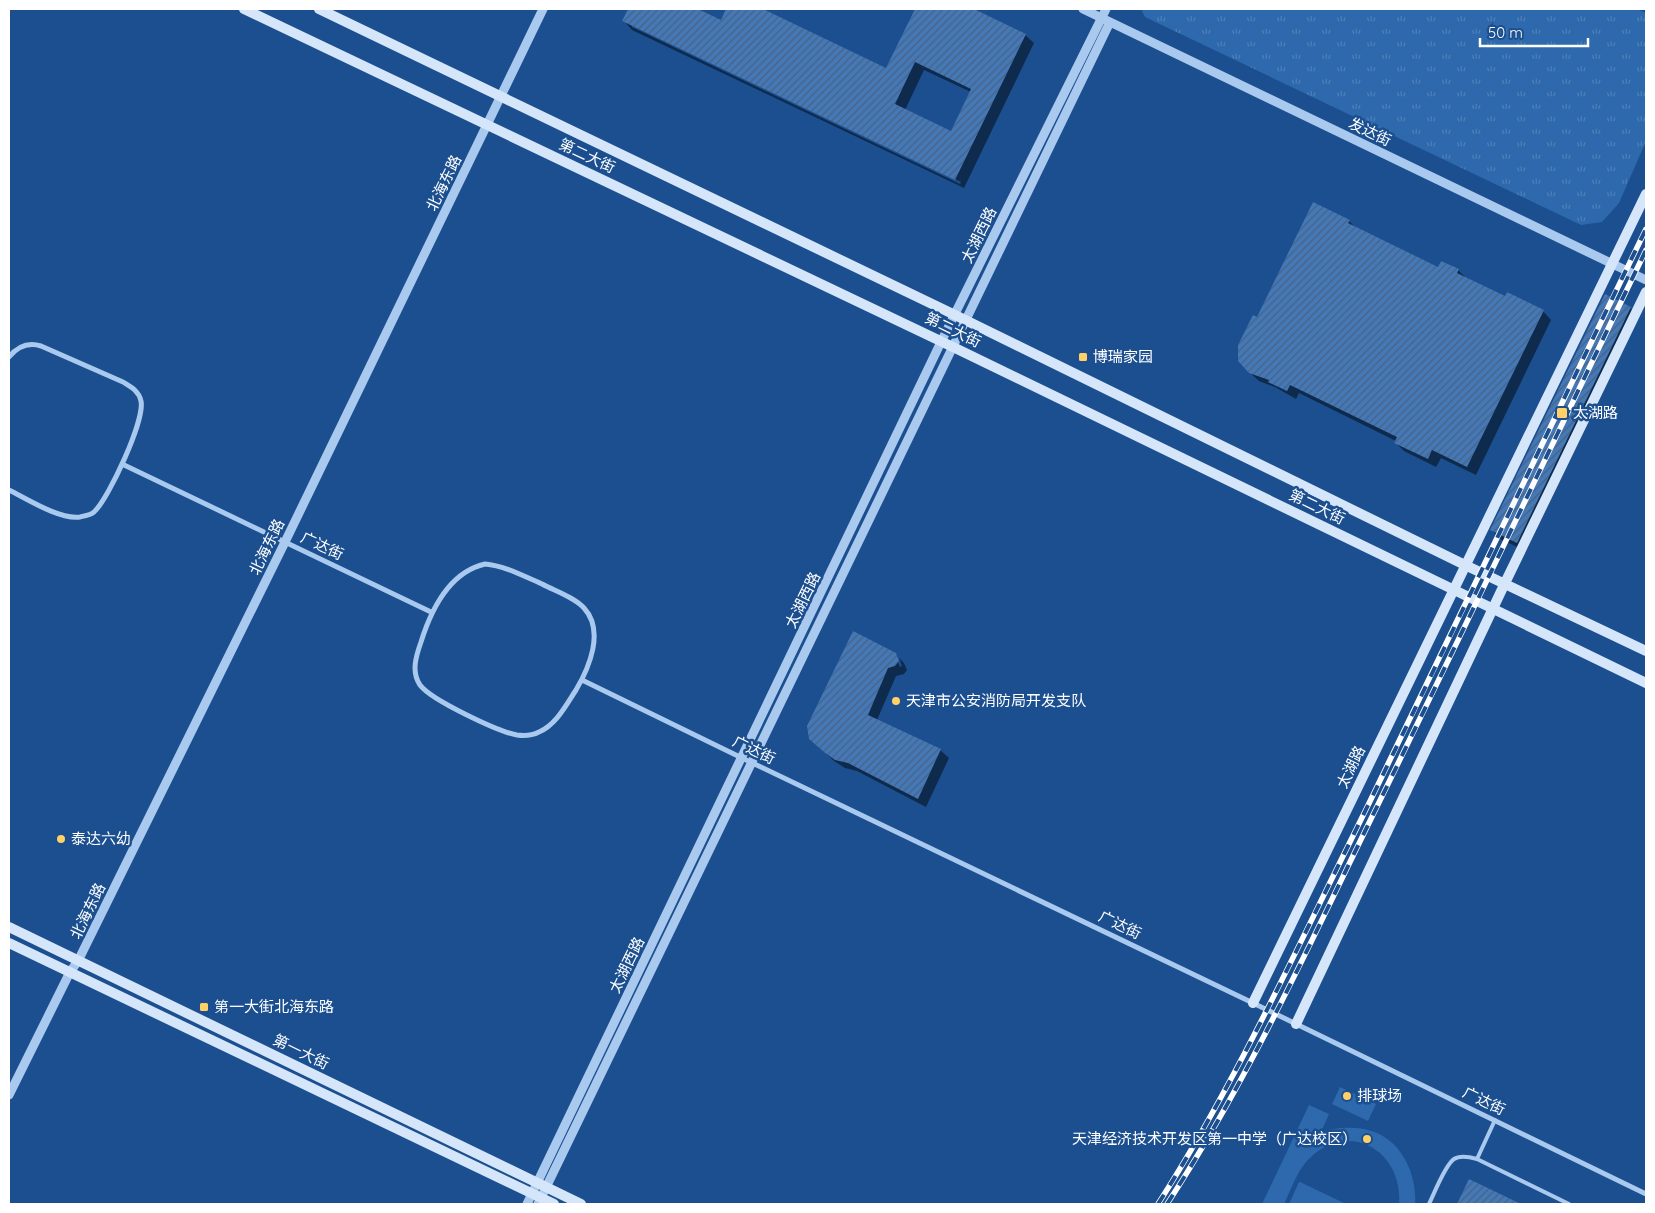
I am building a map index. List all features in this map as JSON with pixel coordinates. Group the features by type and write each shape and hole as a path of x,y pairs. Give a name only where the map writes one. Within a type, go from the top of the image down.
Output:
{"main road":[{"name":"第二大街","path":"244,9 953,347 1646,683"},
{"name":"第二大街","path":"319,9 955,315 1465,565 1646,651"},
{"name":"太湖路","path":"1253,1003 1646,194"},
{"path":"1296,1024 1505,583 1646,292"},
{"name":"第一大街","path":"9,927 539,1193 554,1204"},
{"name":"第一大街","path":"9,943 539,1193 581,1204"}],"street":[{"name":"北海东路","path":"9,1095 285,542 544,9"},
{"name":"发达街","path":"1083,9 1646,280"},
{"name":"太湖西路","path":"527,1204 539,1193 966,321 1106,20 1106,9"},
{"name":"太湖西路","path":"539,1193 742,758 941,342 1106,20"},
{"path":"9,356 15,349 32,343 41,346 123,382 136,390 141,401 136,430 122,464 102,501 93,513 79,517 67,516 9,490"},
{"name":"广达街","path":"122,464 432,612"},
{"path":"485,564 507,568 569,597 584,608 592,620 594,634 592,655 582,680 563,710 552,723 540,732 528,735 505,732 440,701 419,684 414,670 416,658 432,612 453,583 474,566 485,564"},
{"name":"广达街","path":"582,680 1646,1194"}],"lane":[{"path":"1477,1159 1495,1120"},
{"path":"1429,1204 1448,1165 1461,1157 1477,1159 1569,1204"}],"green space":[{"path":"1141,9 1637,9 1646,13 1646,141 1619,203 1602,222 1581,225 1145,17"},
{"name":"排球场","path":"1340,1087 1376,1104 1368,1121 1332,1104"},
{"path":"1309,1105 1329,1114 1321,1132 1335,1129 1362,1129 1385,1137 1395,1146 1410,1170 1415,1204 1399,1204 1398,1186 1393,1170 1373,1148 1359,1142 1344,1141 1329,1145 1313,1155 1303,1165 1284,1204 1262,1204"},
{"path":"1300,1182 1346,1204 1289,1204"}],"building":[{"path":"628,9 698,9 721,20 726,9 763,9 886,68 915,9 974,9 1026,34 955,180 622,21","holes":["915,62 971,89 951,131 895,104"]},
{"path":"1313,202 1350,220 1348,223 1438,267 1441,261 1459,269 1457,273 1505,296 1507,292 1544,310 1467,467 1432,450 1428,459 1394,443 1397,437 1290,385 1287,391 1268,382 1269,380 1249,373 1238,361 1238,345 1253,315 1257,317"},
{"name":"太湖路","path":"1605,294 1631,307 1517,543 1490,530"},
{"path":"853,631 896,653 899,661 895,666 888,668 868,715 941,749 918,799 848,763 835,760 809,739 807,726"},
{"path":"1469,1179 1521,1204 1457,1204"}],"railway":[{"path":"1158,1204 1210,1117 1281,982 1646,229"},
{"path":"1167,1204 1222,1113 1273,1018 1438,682 1646,250"}],"place":[{"name":"博瑞家园","path":"1083,357"},
{"name":"太湖路","path":"1562,413"},
{"name":"天津市公安消防局开发支队","path":"896,701"},
{"name":"泰达六幼","path":"61,839"},
{"name":"第一大街北海东路","path":"204,1007"},
{"name":"排球场","path":"1347,1096"},
{"name":"天津经济技术开发区第一中学（广达校区）","path":"1367,1139"}]}
